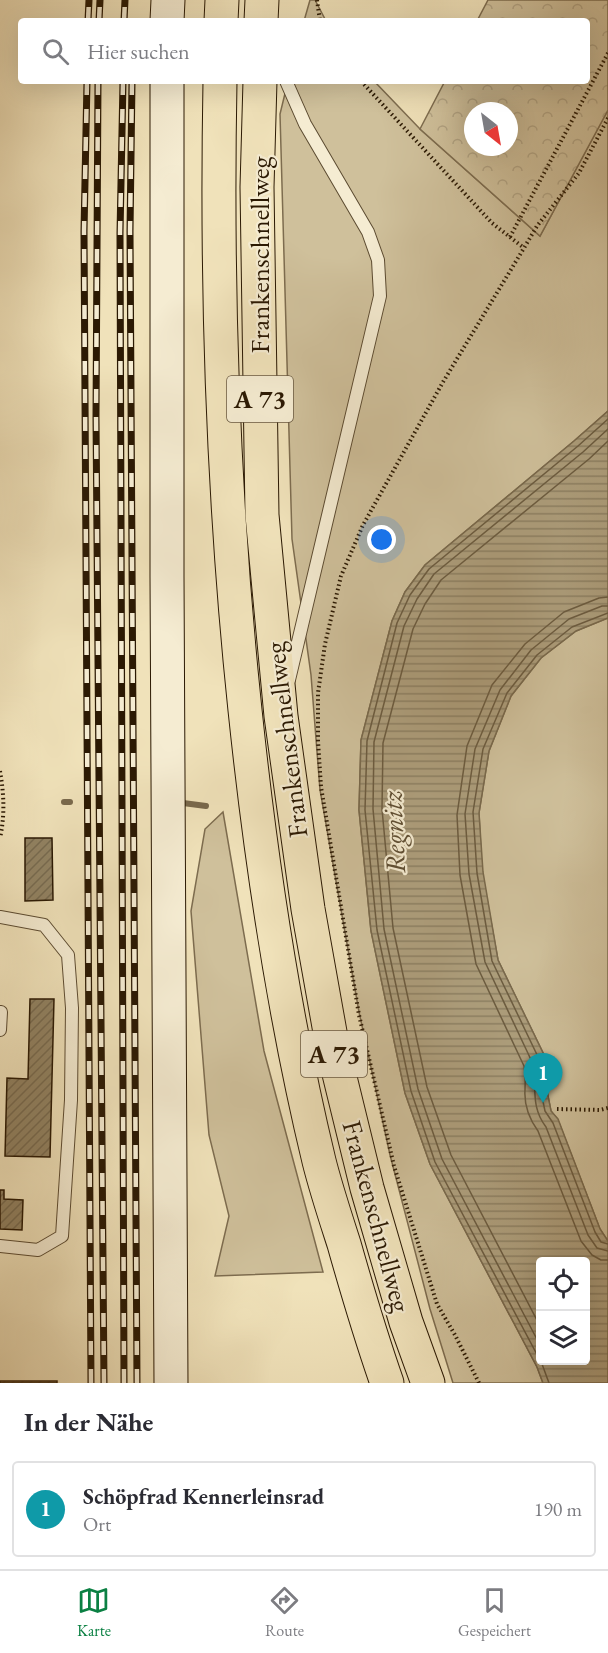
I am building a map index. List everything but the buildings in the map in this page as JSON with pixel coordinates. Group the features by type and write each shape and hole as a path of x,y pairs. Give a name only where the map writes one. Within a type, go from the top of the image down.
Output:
{"highway":[{"path":"221,18 222,0"},
{"path":"261,18 262,0"},
{"name":"Frankenschnellweg","path":"220,84 218,193 226,476 234,608 255,813 287,1015 320,1164 387,1383"},
{"name":"Frankenschnellweg","path":"260,84 257,187 262,515 281,716 308,909 333,1049 370,1199 406,1322 428,1383"}],"main road":[{"path":"167,18 168,0"},
{"path":"167,84 171,1383"}],"lane":[{"path":"262,0 268,18"},
{"path":"281,716 380,296 378,260 368,232 305,124 287,84"},
{"path":"0,917 44,925 68,956 72,1008 71,1100 62,1236 38,1250 0,1245"},
{"path":"0,1030 1,1012"}],"path":[{"path":"317,0 320,18"},
{"path":"510,237 608,53"},
{"path":"364,84 492,223 524,248"},
{"path":"479,1383 437,1304 394,1166 359,1015 321,787 318,693 325,644 341,576 363,525 443,382 537,226 579,173 608,118"},
{"path":"0,771 4,820 0,838"},
{"path":"557,1109 600,1110 608,1108"}],"green space":[{"path":"310,0 315,0 324,18 305,18"},
{"path":"488,0 608,0 608,110 540,236 420,129 443,84 590,84 590,18 479,18"},
{"path":"287,84 377,84 420,129 540,236 608,110 608,411 425,565 405,592 392,621 361,740 359,810 371,931 405,1093 430,1164 537,1367 543,1383 453,1383 430,1309 390,1155 359,1012 320,790 311,675 292,539 280,114"},
{"path":"608,618 608,1241 600,1229 558,1120 551,1111 547,1091 549,1079 546,1059 498,960 482,872 479,813 489,751 511,696 541,658 576,631"},
{"path":"223,812 264,1051 323,1272 215,1276 229,1216 209,1135 191,911 205,829"}],"water":[{"name":"Regnitz","path":"608,411 608,618 576,631 541,658 511,696 489,751 479,813 483,872 498,960 546,1059 549,1079 547,1091 551,1111 558,1119 600,1229 608,1241 608,1383 543,1383 537,1367 430,1164 405,1093 371,931 359,810 361,740 392,621 405,592 425,565"}],"waterway":[{"path":"64,802 70,802"},
{"path":"183,803 206,806"}],"railway":[{"path":"88,18 89,0"},
{"path":"99,18 100,0"},
{"path":"124,18 125,0"},
{"path":"87,84 84,231 91,1383"},
{"path":"98,84 96,417 104,1383"},
{"path":"123,84 120,233 124,1383"},
{"path":"132,84 130,231 137,1383"}],"place":[{"name":"Schöpfrad Kennerleinsrad","path":"543,1103"}]}
